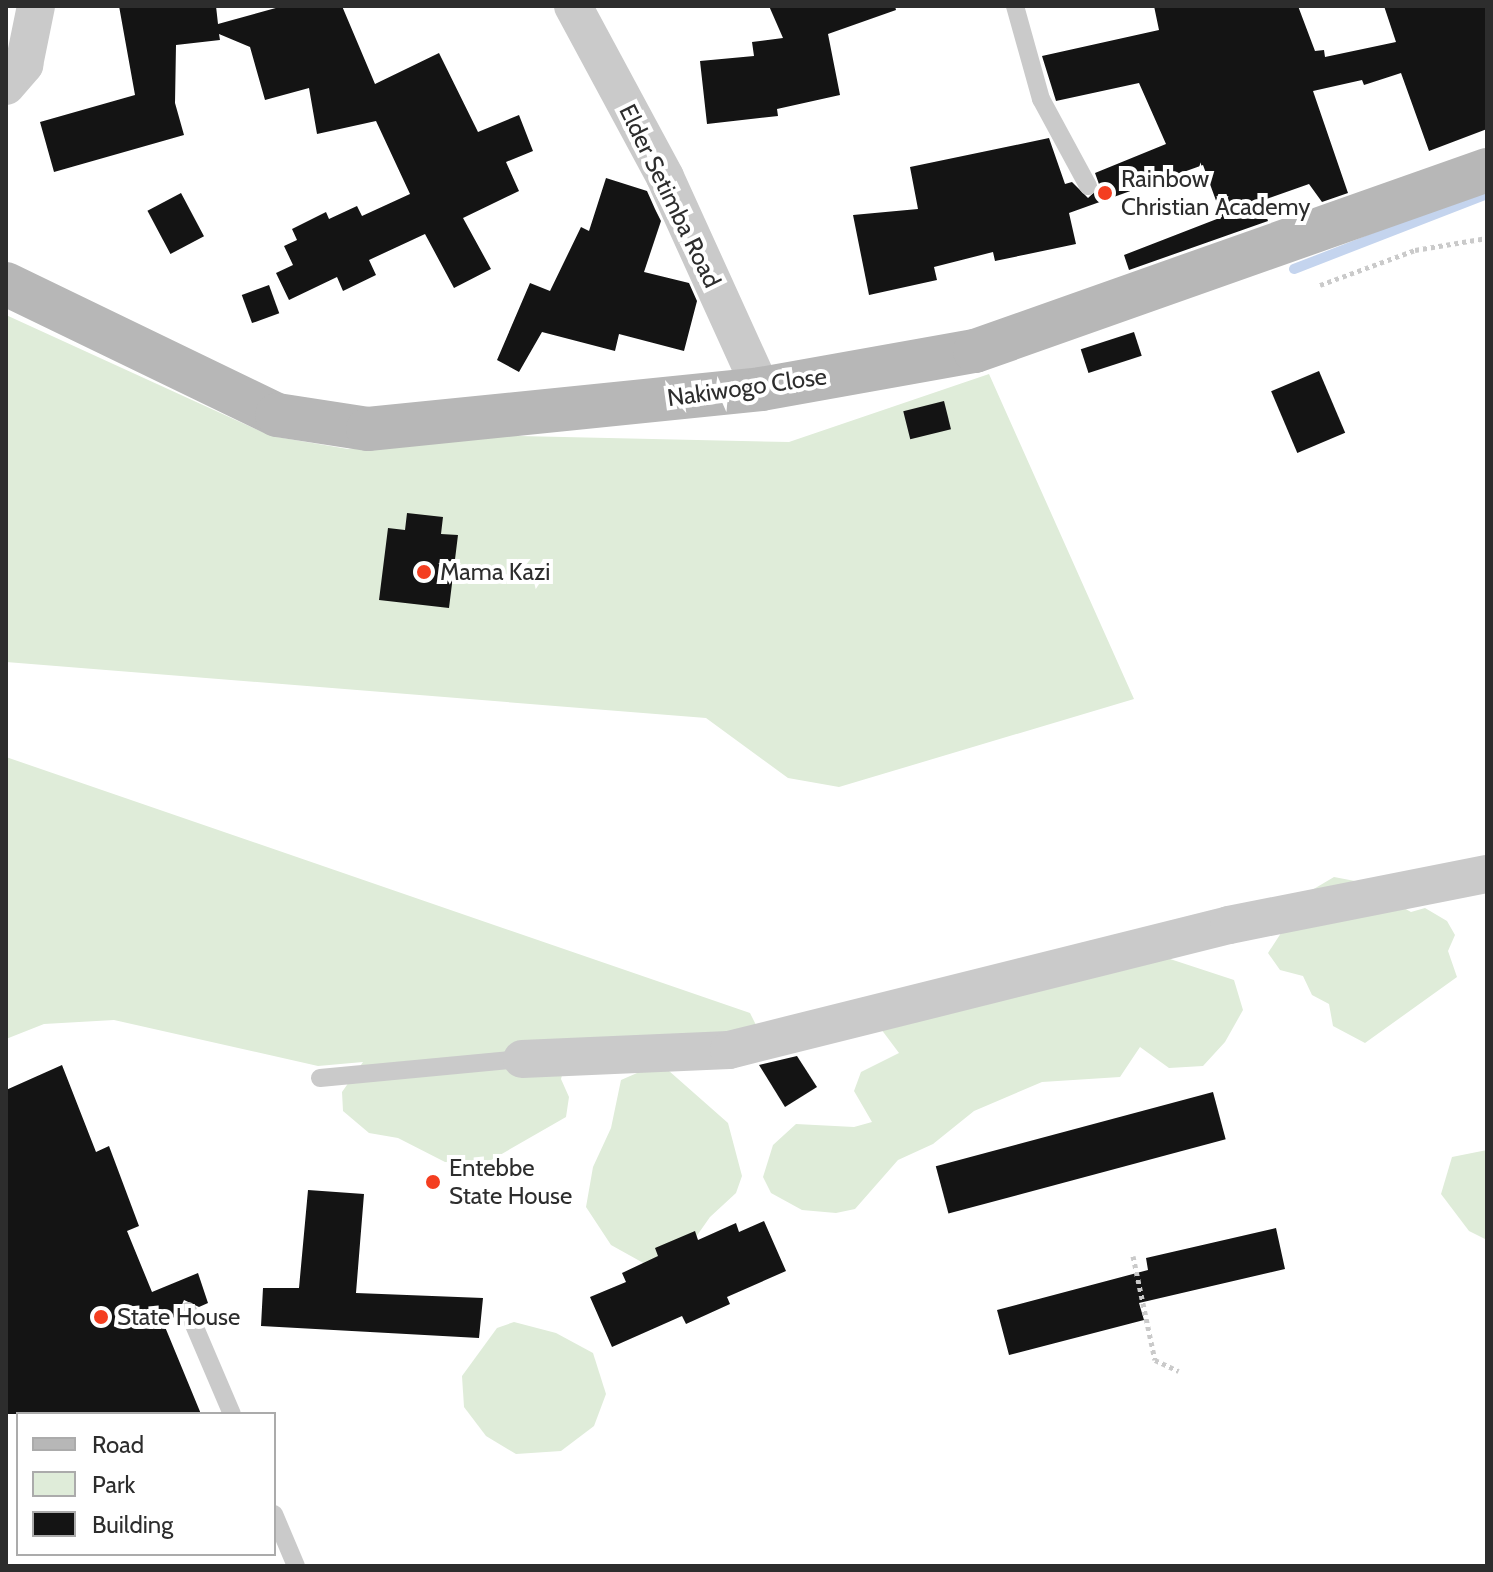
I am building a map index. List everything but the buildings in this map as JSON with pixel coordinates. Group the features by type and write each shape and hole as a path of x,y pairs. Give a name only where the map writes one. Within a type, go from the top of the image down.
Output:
{"street":[{"path":"6,86 24,65 36,6"},
{"name":"Elder Setimba Road","path":"573,6 665,177 761,389"},
{"name":"Nakiwogo Close","path":"6,284 277,415 368,429 761,389 975,351 1487,170"},
{"path":"522,1059 729,1050 1229,925 1487,874"}],"lane":[{"path":"1015,6 1041,99 1088,186"},
{"path":"320,1078 522,1059"},
{"path":"188,1311 231,1412"},
{"path":"276,1519 296,1566"}],"path":[{"path":"1320,285 1415,250 1487,238"},
{"path":"1133,1256 1155,1360 1179,1371"}],"green space":[{"path":"6,315 271,436 348,449 468,435 789,442 989,374 1134,699 839,787 788,778 706,718 6,662"},
{"path":"6,757 750,1013 760,1033 569,1048 561,1079 569,1097 566,1117 486,1163 445,1162 398,1138 369,1133 343,1111 342,1092 363,1062 318,1066 114,1020 44,1024 6,1039"},
{"path":"1334,877 1355,881 1411,912 1425,908 1447,921 1455,935 1448,951 1457,977 1365,1043 1333,1026 1329,1004 1312,995 1303,976 1280,970 1268,953 1307,893"},
{"path":"1167,958 1234,980 1243,1010 1225,1042 1203,1066 1169,1068 1140,1047 1120,1077 1042,1082 974,1111 933,1144 898,1160 855,1209 836,1213 802,1210 771,1193 763,1177 773,1145 796,1124 854,1127 872,1122 854,1091 861,1072 899,1053 878,1025"},
{"path":"660,1063 728,1123 742,1176 736,1193 710,1217 684,1254 647,1265 611,1245 586,1207 593,1167 611,1128 621,1080"},
{"path":"1487,1150 1487,1240 1469,1231 1441,1194 1452,1157"},
{"path":"514,1322 556,1333 593,1353 606,1394 594,1426 561,1451 516,1454 486,1436 464,1407 462,1376 497,1328"}],"waterway":[{"path":"1294,269 1487,194"}],"place":[{"name":"Rainbow Christian Academy","path":"1105,193"},
{"name":"Mama Kazi","path":"424,572"},
{"name":"Entebbe State House","path":"433,1182"},
{"name":"State House","path":"101,1317"}]}
